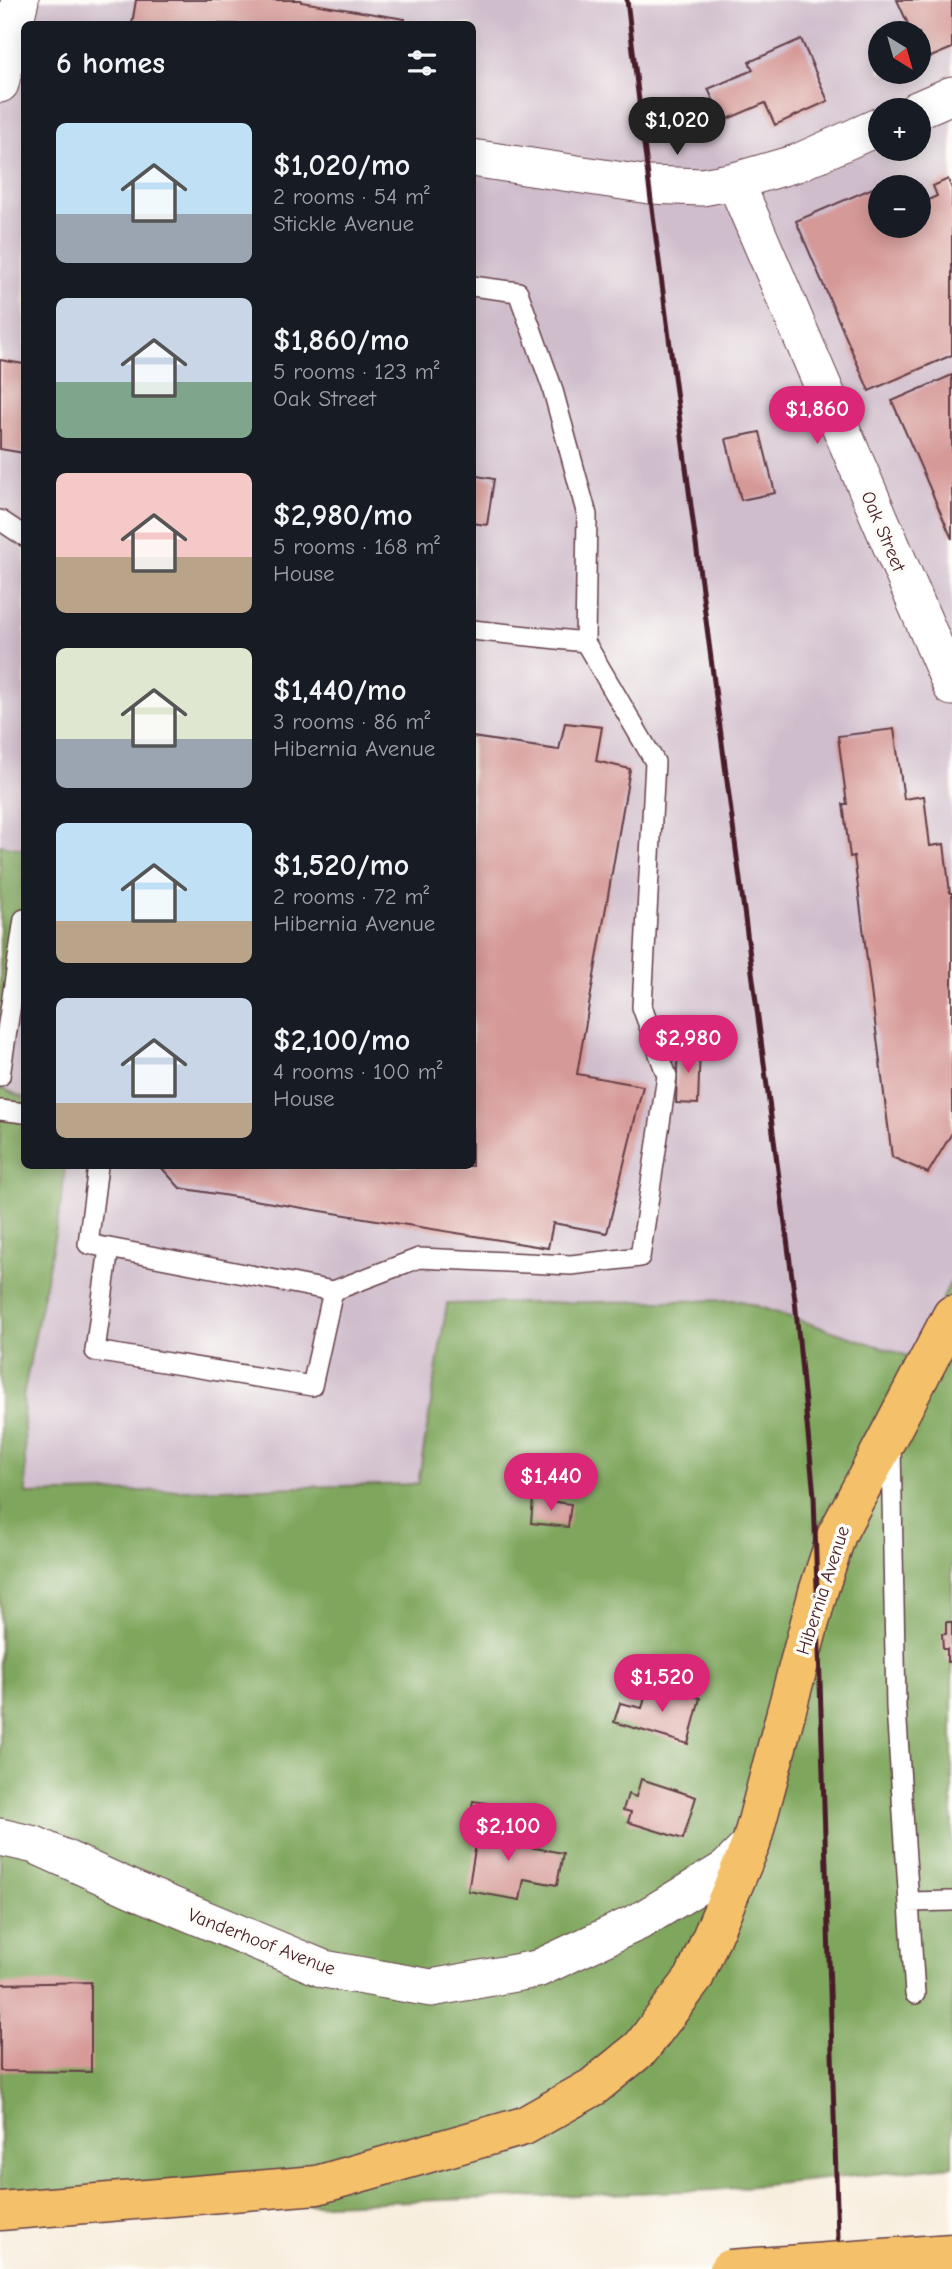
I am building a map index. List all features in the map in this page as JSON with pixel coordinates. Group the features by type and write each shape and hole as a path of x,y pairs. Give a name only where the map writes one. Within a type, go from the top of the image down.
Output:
{"main road":[{"name":"Hibernia Avenue","path":"0,2211 317,2185 524,2126 593,2087 641,2048 694,1978 751,1843 818,1592 837,1534 952,1315"},
{"path":"729,2269 952,2253"}],"street":[{"path":"7,74 20,0"},
{"path":"931,104 952,95"},
{"path":"476,159 649,184 702,187 735,181 797,163 868,132"},
{"name":"Oak Street","path":"735,181 952,688"},
{"name":"Vanderhoof Avenue","path":"0,1838 35,1845 132,1889 324,1969 431,1988 537,1969 640,1921 726,1869 751,1843"}],"lane":[{"path":"98,1169 88,1244 334,1292 419,1258 571,1265 640,1257 667,1076 642,1007 655,762 585,642 587,515 552,387 518,292 476,287"},
{"path":"0,520 21,534"},
{"path":"476,630 585,642"},
{"path":"0,1076 21,939"},
{"path":"0,1110 21,1113"},
{"path":"109,1248 95,1351 312,1386 334,1292"},
{"path":"891,1431 897,1707 915,1994"},
{"path":"909,1902 952,1901"}],"shaded area":[{"path":"0,0 952,0 952,1279 915,1358 447,1304 418,1484 26,1494 23,1396 61,1203 65,1169 476,1169 476,21 21,21 21,848 0,845"},
{"path":"21,996 21,1097 0,1087 0,1049"}],"green space":[{"path":"0,845 21,848 21,996 0,1049"},
{"path":"0,1087 21,1097 21,1169 65,1169 61,1203 23,1396 26,1494 418,1484 447,1304 738,1300 914,1358 952,1279 952,2166 715,2190 275,2206 0,2204"}],"building":[{"path":"136,0 301,0 405,19 405,21 132,21"},
{"path":"897,0 952,0 952,48 931,57 931,21 907,21"},
{"path":"801,39 828,101 775,125 765,103 723,121 708,89 753,70 749,62"},
{"path":"948,179 952,189 952,355 869,391 796,221 868,190 868,238 931,238 931,199 937,196 933,186"},
{"path":"0,360 21,364 21,452 0,449"},
{"path":"952,375 952,539 892,401"},
{"path":"760,432 775,493 741,500 726,439"},
{"path":"476,476 494,479 487,525 476,524"},
{"path":"565,723 602,727 596,761 630,769 577,1074 643,1086 607,1233 553,1223 548,1248 180,1188 163,1169 476,1169 476,738 559,750"},
{"path":"894,729 904,799 924,796 930,846 944,844 952,893 952,1133 928,1173 892,1157 854,856 850,857 843,804 847,804 838,736"},
{"path":"678,1046 700,1047 698,1104 676,1103"},
{"path":"533,1499 571,1504 568,1527 531,1523"},
{"path":"946,1622 952,1622 952,1661 947,1662 947,1649 943,1649 942,1634 946,1634"},
{"path":"649,1684 700,1698 688,1744 614,1722 620,1703 642,1708"},
{"path":"641,1779 696,1797 683,1839 628,1822 631,1812 623,1810 628,1794 636,1797"},
{"path":"473,1801 487,1803 483,1828 493,1829 491,1840 563,1853 557,1885 524,1879 520,1900 468,1891 479,1826 469,1824"},
{"path":"91,1982 91,2072 0,2071 0,1984"}],"railway":[{"path":"627,0 795,1300 814,1496 839,2269"}]}
